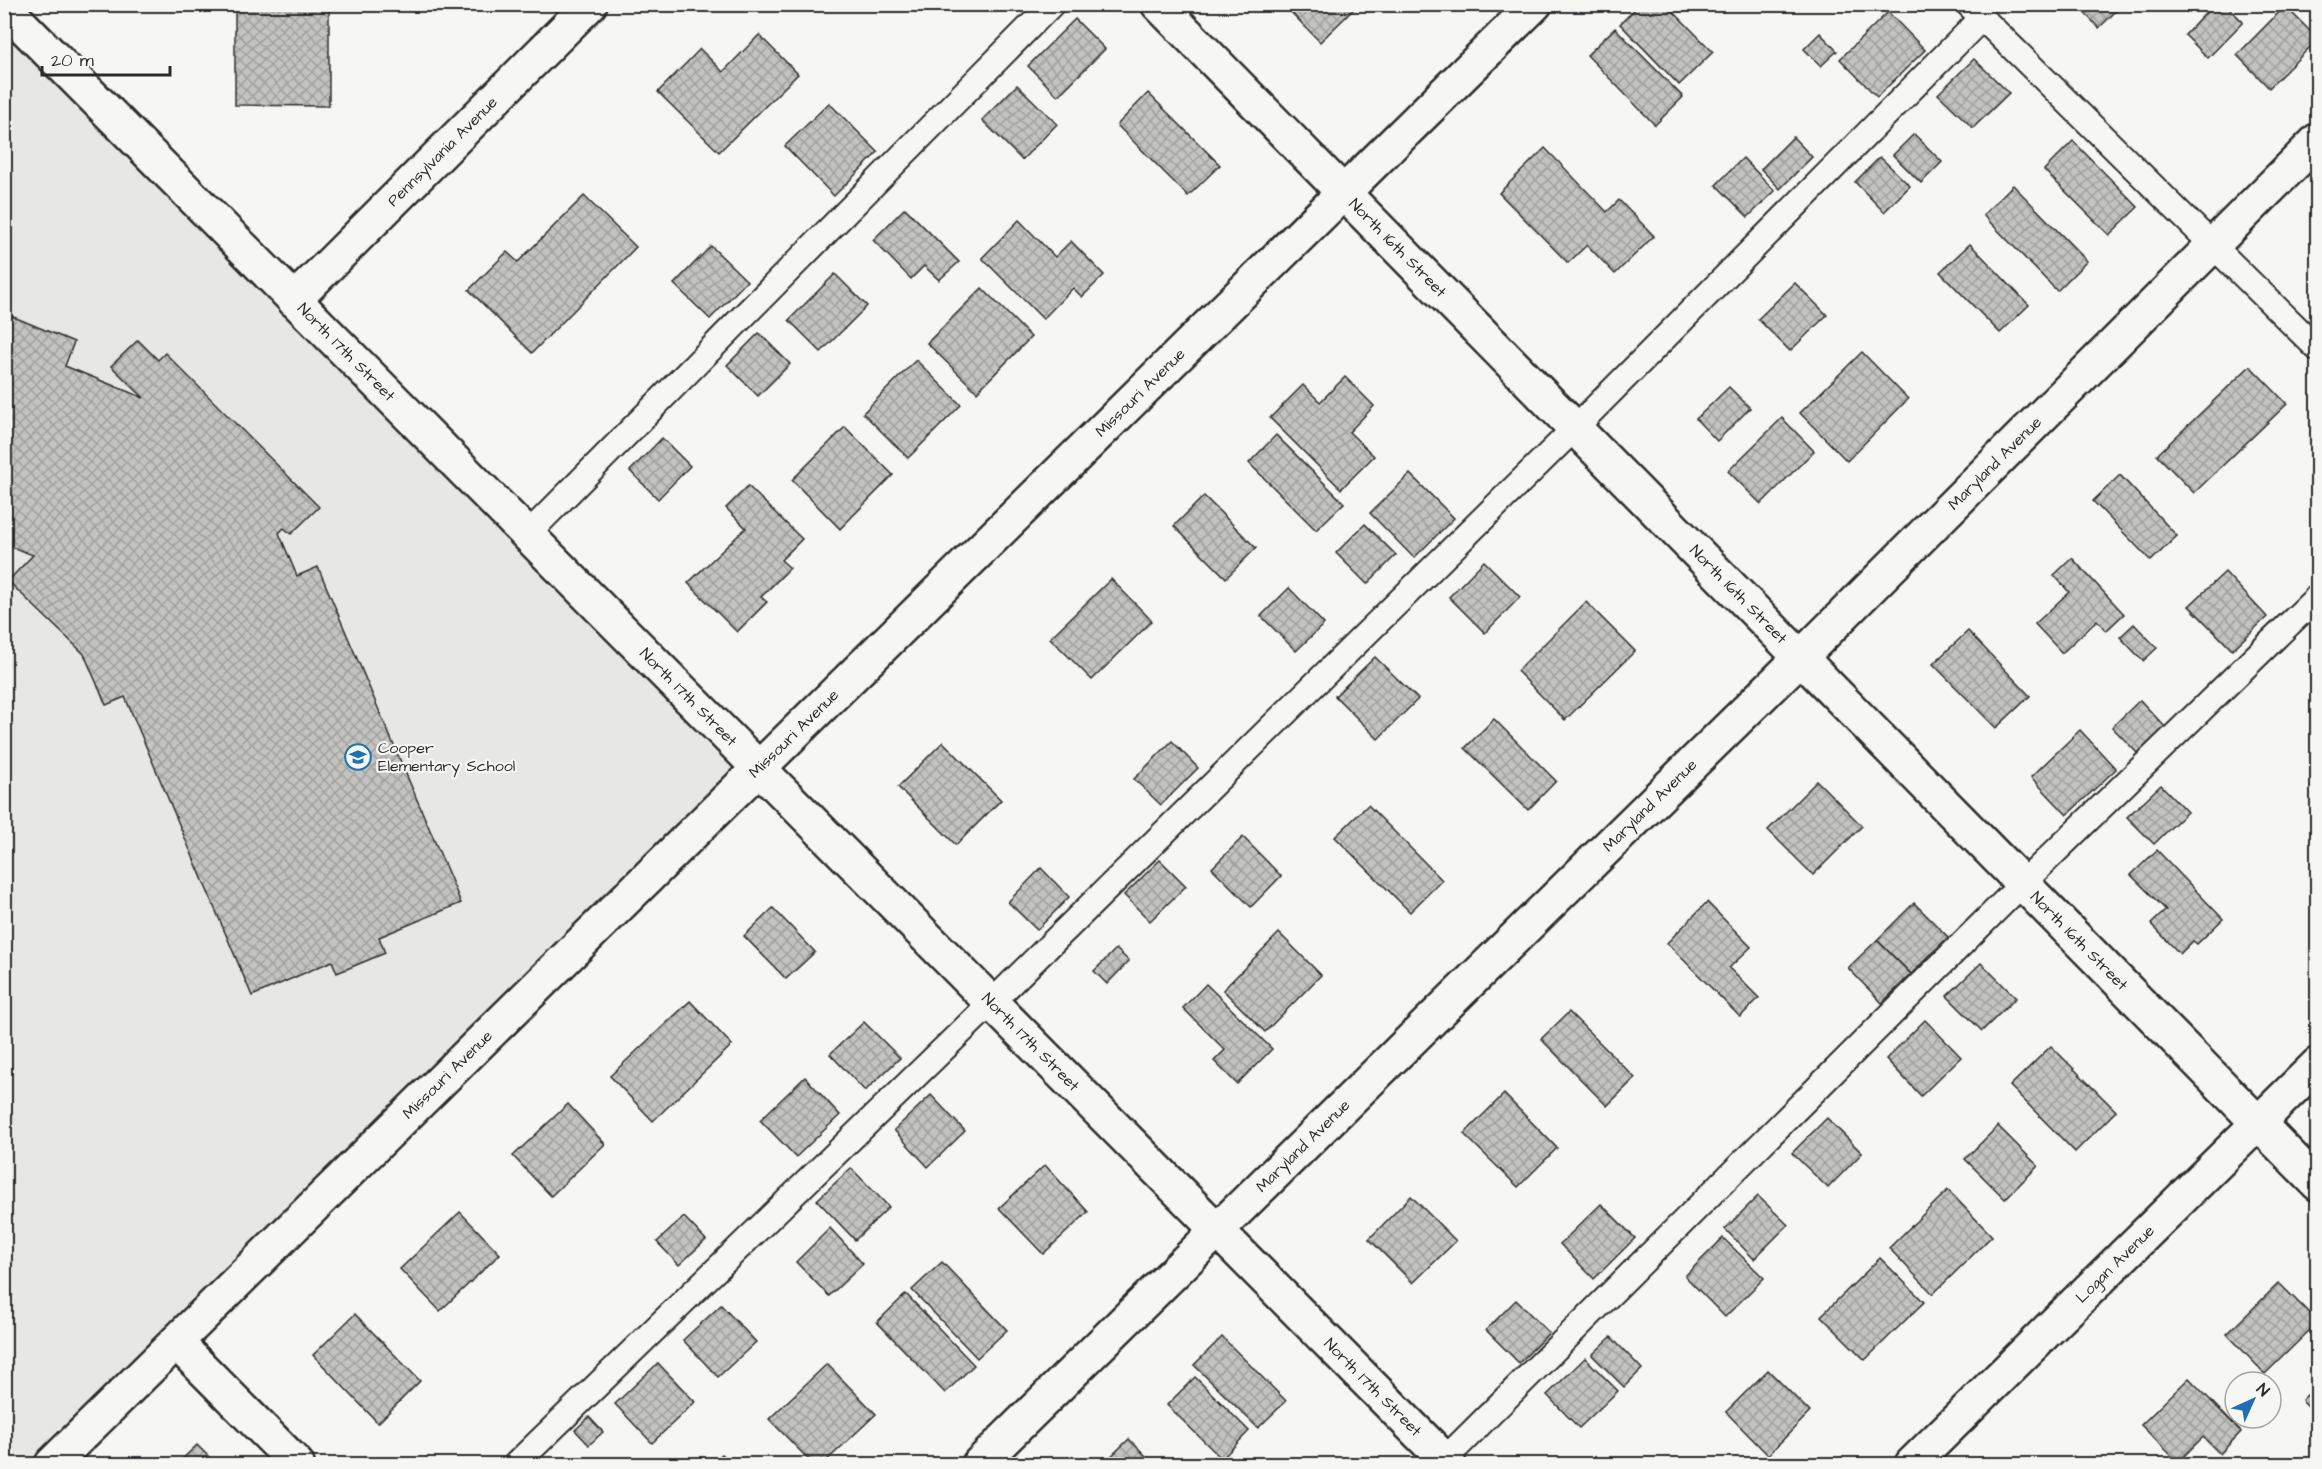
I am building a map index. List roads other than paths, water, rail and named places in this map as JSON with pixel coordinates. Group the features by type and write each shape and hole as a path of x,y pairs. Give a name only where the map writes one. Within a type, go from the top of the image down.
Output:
{"street":[{"name":"Pennsylvania Avenue","path":"294,300 590,4"},
{"name":"North 16th Street","path":"1158,4 2318,1184"},
{"name":"Missouri Avenue","path":"52,1464 1535,4"},
{"name":"North 17th Street","path":"4,7 1444,1463"},
{"name":"Maryland Avenue","path":"979,1464 1800,658 2318,140"},
{"name":"Logan Avenue","path":"1912,1464 2318,1064"},
{"path":"176,1342 297,1464"}],"lane":[{"path":"527,535 1052,4"},
{"path":"516,1464 991,1003 1574,429 1975,11 2318,349"},
{"path":"1444,1463 2022,884 2318,596"}],"place":[{"name":"Cooper Elementary School","path":"358,757"}]}
